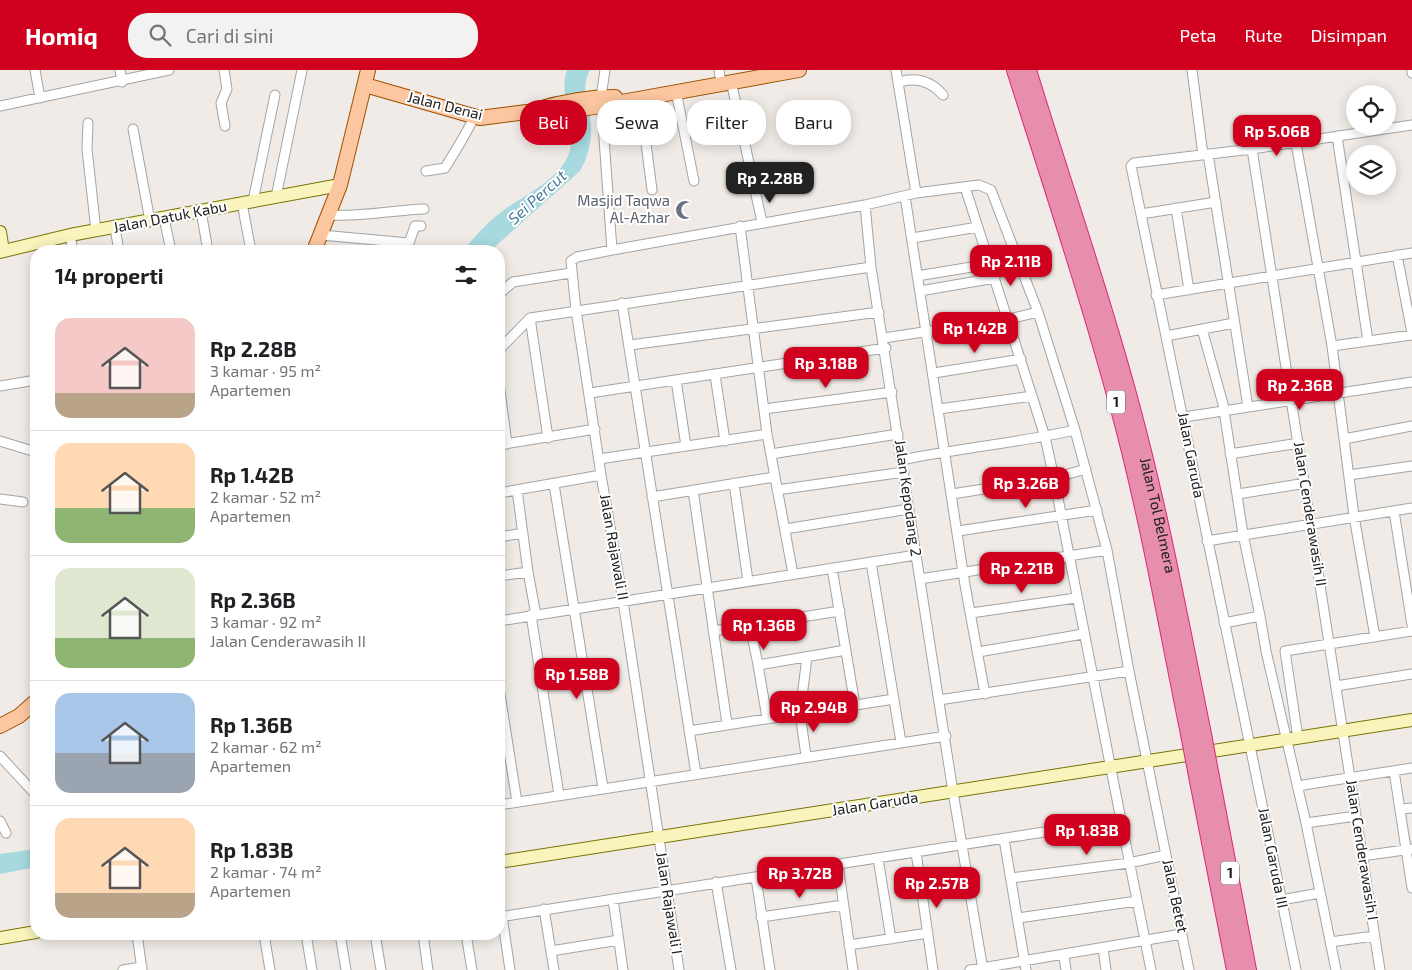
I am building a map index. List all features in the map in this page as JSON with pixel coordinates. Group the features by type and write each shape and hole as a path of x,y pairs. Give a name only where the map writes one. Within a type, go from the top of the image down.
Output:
{"highway":[{"name":"Jalan Tol Belmera","path":"1022,72 1093,271 1131,405 1159,518 1235,970"},
{"name":"Jalan Tol Belmera","path":"1204,779 1248,970"}],"main road":[{"path":"317,245 330,215 340,185 368,70"},
{"name":"Jalan Denai","path":"614,100 676,90 724,78 763,72 798,70"},
{"name":"Jalan Denai","path":"365,85 474,117 485,118 597,102"},
{"path":"0,726 20,716 30,707"}],"street":[{"path":"35,70 40,98"},
{"path":"120,70 122,82"},
{"path":"0,106 122,82 169,70"},
{"path":"224,70 227,89 221,103 224,126"},
{"path":"276,197 302,70"},
{"path":"598,100 605,70"},
{"path":"896,70 916,193"},
{"path":"1192,70 1216,202 1248,407"},
{"path":"724,78 762,222"},
{"path":"899,82 908,79 926,81 943,95"},
{"path":"676,90 694,181"},
{"path":"251,245 247,202 275,95"},
{"path":"637,97 652,190"},
{"path":"426,171 445,168 453,152 464,138 474,117"},
{"path":"88,123 87,149 96,231"},
{"path":"1206,154 1412,125"},
{"path":"133,129 150,221"},
{"path":"1337,136 1368,341"},
{"path":"1296,142 1332,346 1354,516 1375,637"},
{"path":"602,145 612,250"},
{"name":"Jalan Cenderawasih II","path":"1252,149 1271,278 1306,483 1342,731"},
{"name":"Jalan Garuda","path":"1206,154 1132,165 1156,295 1184,417 1207,541 1251,746"},
{"name":"Jalan Datuk Kabu","path":"2,251 70,236 340,185"},
{"name":"Jalan Betet","path":"573,259 740,226 865,205 916,193 984,185 991,190 1038,312 1075,430 1097,510 1107,550 1129,671 1190,970"},
{"path":"965,187 1009,319 1045,437 1091,678 1151,970"},
{"path":"905,196 964,573 985,694"},
{"path":"1141,214 1216,202"},
{"name":"Jalan Kepodang 2","path":"865,205 872,267 886,348 901,460 983,969"},
{"path":"1176,208 1189,290"},
{"path":"330,215 354,215 392,210 424,209"},
{"path":"202,211 207,245"},
{"path":"164,218 170,245"},
{"path":"409,245 415,226 421,226"},
{"path":"740,226 767,434 793,574"},
{"path":"912,238 978,226"},
{"path":"114,228 118,245"},
{"path":"0,232 2,251"},
{"path":"321,235 394,245"},
{"path":"70,236 72,245"},
{"path":"1156,295 1271,278 1412,253"},
{"path":"1332,346 1412,334 1398,255"},
{"name":"Jalan Rajawali II","path":"573,259 571,273 576,310 601,475 623,601 658,836"},
{"path":"917,276 990,264"},
{"path":"505,344 530,318 872,267"},
{"path":"505,289 513,282 571,273"},
{"path":"920,291 995,278"},
{"path":"622,304 630,345 696,774"},
{"path":"630,345 879,312"},
{"path":"884,338 1009,319 1038,312"},
{"path":"530,318 548,438"},
{"path":"1166,336 1234,323"},
{"path":"1202,329 1223,411 1243,534 1260,616 1292,739"},
{"path":"590,393 758,369 886,348"},
{"path":"934,373 1020,359"},
{"path":"714,374 725,441"},
{"path":"676,380 686,446"},
{"path":"0,386 30,381"},
{"path":"1184,417 1412,382"},
{"path":"764,409 892,392"},
{"path":"939,409 1032,396"},
{"path":"1344,438 1412,426"},
{"path":"505,445 595,429"},
{"path":"901,460 946,450 1045,437 1075,430"},
{"path":"599,459 767,434"},
{"path":"771,454 898,434"},
{"path":"0,442 30,450"},
{"path":"1230,454 1299,443"},
{"path":"1349,475 1412,466"},
{"path":"952,494 1054,478 1086,469"},
{"path":"777,490 904,472"},
{"path":"505,492 601,475"},
{"path":"652,497 774,477"},
{"path":"734,483 748,581"},
{"path":"1238,494 1306,483"},
{"path":"554,484 603,788"},
{"path":"517,490 559,795"},
{"path":"693,490 709,587 713,631 727,724"},
{"path":"0,499 23,502"},
{"path":"1207,541 1412,508"},
{"path":"785,529 909,509"},
{"path":"958,531 1097,510"},
{"path":"1394,511 1412,625"},
{"path":"505,536 523,533"},
{"path":"920,579 1107,550"},
{"path":"505,620 916,555"},
{"path":"870,562 901,742"},
{"path":"832,568 855,705"},
{"path":"505,575 528,572"},
{"path":"971,614 1076,598"},
{"path":"713,631 840,612"},
{"path":"1224,623 1260,616"},
{"path":"750,625 767,718"},
{"path":"1336,970 1297,786 1284,652 1412,631"},
{"path":"978,652 1083,634"},
{"path":"758,665 846,650"},
{"path":"806,756 800,713 807,657"},
{"path":"939,700 1129,671"},
{"path":"1336,686 1412,674"},
{"path":"689,731 894,699"},
{"name":"Jalan Garuda","path":"505,861 1412,720"},
{"path":"505,726 517,802"},
{"name":"Jalan Cenderawasih I","path":"1342,731 1351,778 1380,970"},
{"path":"505,803 946,736"},
{"name":"Jalan Garuda III","path":"1251,746 1296,970"},
{"path":"0,756 30,788"},
{"path":"1297,786 1412,768"},
{"path":"1394,771 1409,850 1412,888"},
{"path":"1401,809 1412,808"},
{"path":"1306,823 1356,816"},
{"path":"505,915 666,892 716,882 756,878 1120,820"},
{"path":"0,821 6,833"},
{"name":"Jalan Rajawali I","path":"658,836 679,970"},
{"path":"1004,839 1025,966"},
{"path":"1362,856 1409,850"},
{"path":"916,852 934,970"},
{"path":"1011,878 1129,863 1166,855"},
{"path":"878,858 891,939"},
{"path":"838,864 853,970"},
{"path":"756,878 770,970"},
{"path":"716,882 730,970"},
{"path":"1282,900 1320,893"},
{"path":"612,899 623,970"},
{"path":"1018,918 1137,901"},
{"path":"761,917 843,905"},
{"path":"544,909 554,970"},
{"path":"0,938 30,933"},
{"path":"849,945 928,933"},
{"path":"970,970 1025,966 1103,948 1182,934"},
{"path":"1330,942 1374,936"},
{"path":"123,970 142,968 138,940"},
{"path":"265,940 270,970"},
{"path":"307,940 312,970"},
{"path":"341,940 346,970"},
{"path":"376,940 381,970"},
{"path":"423,940 428,970"},
{"path":"467,940 472,970"},
{"path":"504,940 510,970"},
{"path":"551,951 619,940"},
{"path":"1103,948 1106,970"},
{"path":"1064,956 1066,970"}],"water":[{"name":"Sei Percut","path":"567,70 590,70 585,90 587,100 566,100 565,89"},
{"name":"Sei Percut","path":"587,103 591,137 587,155 580,171 497,245 468,245 495,217 552,177 561,168 571,146 587,145"},
{"path":"30,850 30,868 0,874 0,854"}],"place":[{"name":"Masjid Taqwa Al-Azhar","path":"685,210"}]}
